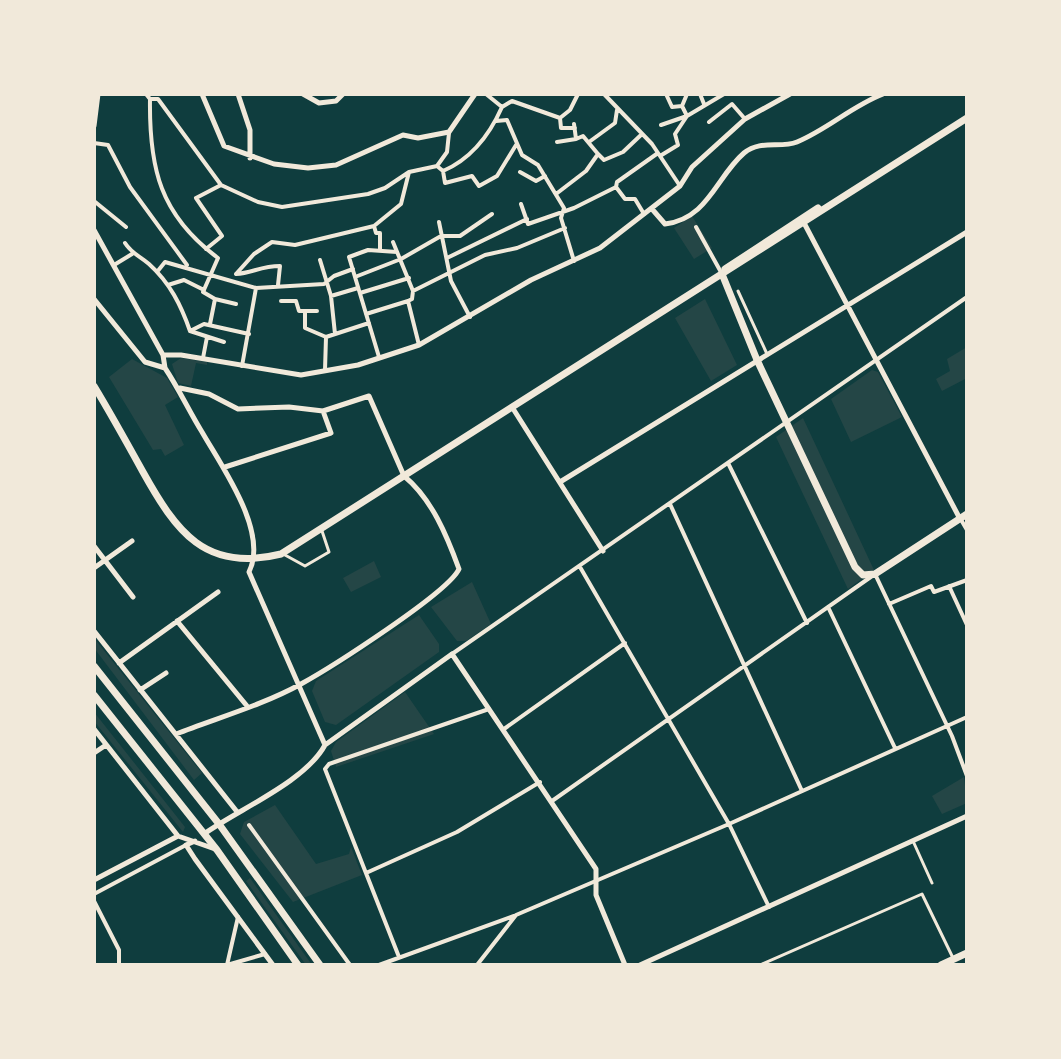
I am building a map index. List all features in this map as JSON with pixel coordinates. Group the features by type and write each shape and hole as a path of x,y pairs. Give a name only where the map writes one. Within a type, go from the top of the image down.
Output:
{"street":[{"path":"94,126 98,94"},
{"path":"202,94 224,146 250,158 308,168 336,165 403,135 418,138 449,132"},
{"path":"238,94 250,130 250,158"},
{"path":"303,94 319,103 336,101 343,94"},
{"path":"204,290 218,258 174,215 155,176 148,97 158,99 221,185 258,202 282,207 368,194 385,188 409,172 437,166 447,152 449,132 475,94"},
{"path":"486,94 502,107"},
{"path":"570,94 574,103"},
{"path":"576,139 575,126 561,128 560,118 578,94"},
{"path":"604,94 642,134 680,186"},
{"path":"666,94 672,107 682,106"},
{"path":"687,94 682,98 687,116"},
{"path":"700,94 704,104"},
{"path":"163,355 301,375 379,359 419,345 531,280 600,248 680,186 702,158 745,119 790,94"},
{"path":"652,209 665,224 684,218 705,205 745,152 763,143 796,143 883,94"},
{"path":"661,125 687,116 723,95 728,108"},
{"path":"443,171 484,142 502,107 512,101 560,118"},
{"path":"709,122 732,104 745,119"},
{"path":"589,142 615,123 617,110"},
{"path":"94,386 173,523 201,547 221,555 256,558 281,554 967,115"},
{"path":"521,204 528,224 563,213 616,187 617,182 678,145 675,134 687,116"},
{"path":"496,121 507,120 522,155 545,176 564,208 565,228 574,262"},
{"path":"557,142 583,136 604,160 623,152 642,134"},
{"path":"94,143 108,145 130,187 188,267"},
{"path":"437,166 443,171 445,183 472,176 479,186 497,176 516,144"},
{"path":"556,194 586,171 598,154"},
{"path":"236,274 254,254 272,242 295,245 374,226 401,204 409,172"},
{"path":"520,172 536,181 545,176"},
{"path":"206,249 222,236 196,198 221,185"},
{"path":"616,187 625,199 635,199 644,215"},
{"path":"94,201 126,227"},
{"path":"355,277 401,259 441,236 460,236 492,214"},
{"path":"447,258 527,219"},
{"path":"803,220 963,515 967,530"},
{"path":"439,222 450,274 470,317"},
{"path":"374,226 376,233 380,233 380,251"},
{"path":"696,227 722,274 757,360 855,567 863,575 875,574"},
{"path":"413,291 485,255 517,248 565,228"},
{"path":"94,230 163,355 165,368 225,467 251,533 256,558 249,572 325,745"},
{"path":"560,482 967,232"},
{"path":"366,314 412,299 409,278 393,242"},
{"path":"125,243 132,254 157,272 168,285 179,301 190,331"},
{"path":"379,359 349,257 368,250 397,252"},
{"path":"114,265 132,254"},
{"path":"320,260 324,284 331,296 335,334"},
{"path":"157,272 165,262 238,280 256,288 324,284 334,276 353,269"},
{"path":"236,274 248,273 255,267 280,266 278,285"},
{"path":"236,274 238,280"},
{"path":"331,296 409,278"},
{"path":"168,285 184,280 215,299 236,304"},
{"path":"242,366 256,288"},
{"path":"204,834 318,758 325,745 452,654 967,297"},
{"path":"94,299 145,362 165,368"},
{"path":"210,324 215,299"},
{"path":"281,301 296,301 299,311 317,311"},
{"path":"408,301 419,345"},
{"path":"305,311 305,328 326,337 369,323"},
{"path":"190,331 210,324 249,334"},
{"path":"190,331 224,342"},
{"path":"202,359 207,337"},
{"path":"325,372 326,337"},
{"path":"176,734 300,684 420,604 454,579 459,569 447,536 415,485 404,476 369,396 323,411 289,407 238,409 209,394 179,388"},
{"path":"512,407 603,551"},
{"path":"225,467 331,433 323,411"},
{"path":"728,463 807,623"},
{"path":"670,504 802,791"},
{"path":"552,801 963,515"},
{"path":"94,568 132,541"},
{"path":"94,546 133,597"},
{"path":"580,567 729,824 769,907"},
{"path":"875,574 967,776"},
{"path":"889,604 931,586 934,592 967,580"},
{"path":"949,586 967,625"},
{"path":"119,663 218,592"},
{"path":"829,609 895,748"},
{"path":"177,621 247,706"},
{"path":"94,631 238,813"},
{"path":"504,729 625,643"},
{"path":"452,654 596,869 596,895 625,965"},
{"path":"94,666 219,824 320,965"},
{"path":"140,690 166,673"},
{"path":"94,695 217,850 298,965"},
{"path":"327,766 490,708"},
{"path":"379,965 596,882 967,717"},
{"path":"94,729 178,836 217,850"},
{"path":"94,753 106,745"},
{"path":"318,758 327,766 399,957"},
{"path":"366,873 457,832 540,782"},
{"path":"640,965 967,816"},
{"path":"249,825 350,965"},
{"path":"94,880 178,836"},
{"path":"94,894 195,841"},
{"path":"186,845 273,965"},
{"path":"94,901 119,950 119,965"},
{"path":"477,965 516,915"},
{"path":"238,916 227,965 265,954"},
{"path":"941,965 967,953"}],"lane":[{"path":"738,291 767,354"},
{"path":"281,554 305,566 329,552 321,528"},
{"path":"913,841 932,883"},
{"path":"760,965 922,894 953,959"}],"shaded area":[{"path":"692,216 712,248 694,259 674,228"},
{"path":"705,299 737,365 711,381 675,318"},
{"path":"967,347 967,378 942,391 936,379 950,371 947,359"},
{"path":"181,358 207,362 207,365 196,363 191,386 178,383 172,364"},
{"path":"132,359 167,378 178,397 165,405 184,445 165,456 161,449 153,450 109,377"},
{"path":"872,370 878,372 902,417 851,442 831,399"},
{"path":"803,418 874,570 848,589 776,437"},
{"path":"374,561 381,577 351,592 343,578"},
{"path":"472,582 491,624 466,641 457,641 431,607"},
{"path":"419,615 439,644 439,652 336,725 325,722 312,691 316,681"},
{"path":"94,638 202,773 194,780 94,648"},
{"path":"405,692 434,734 336,767 331,751 336,742"},
{"path":"94,712 185,827 183,832 94,721"},
{"path":"964,777 967,803 942,814 932,796"},
{"path":"275,805 316,864 349,854 351,847 362,875 293,902 240,834 244,822"},
{"path":"250,878 312,965 306,965 246,881"}]}
